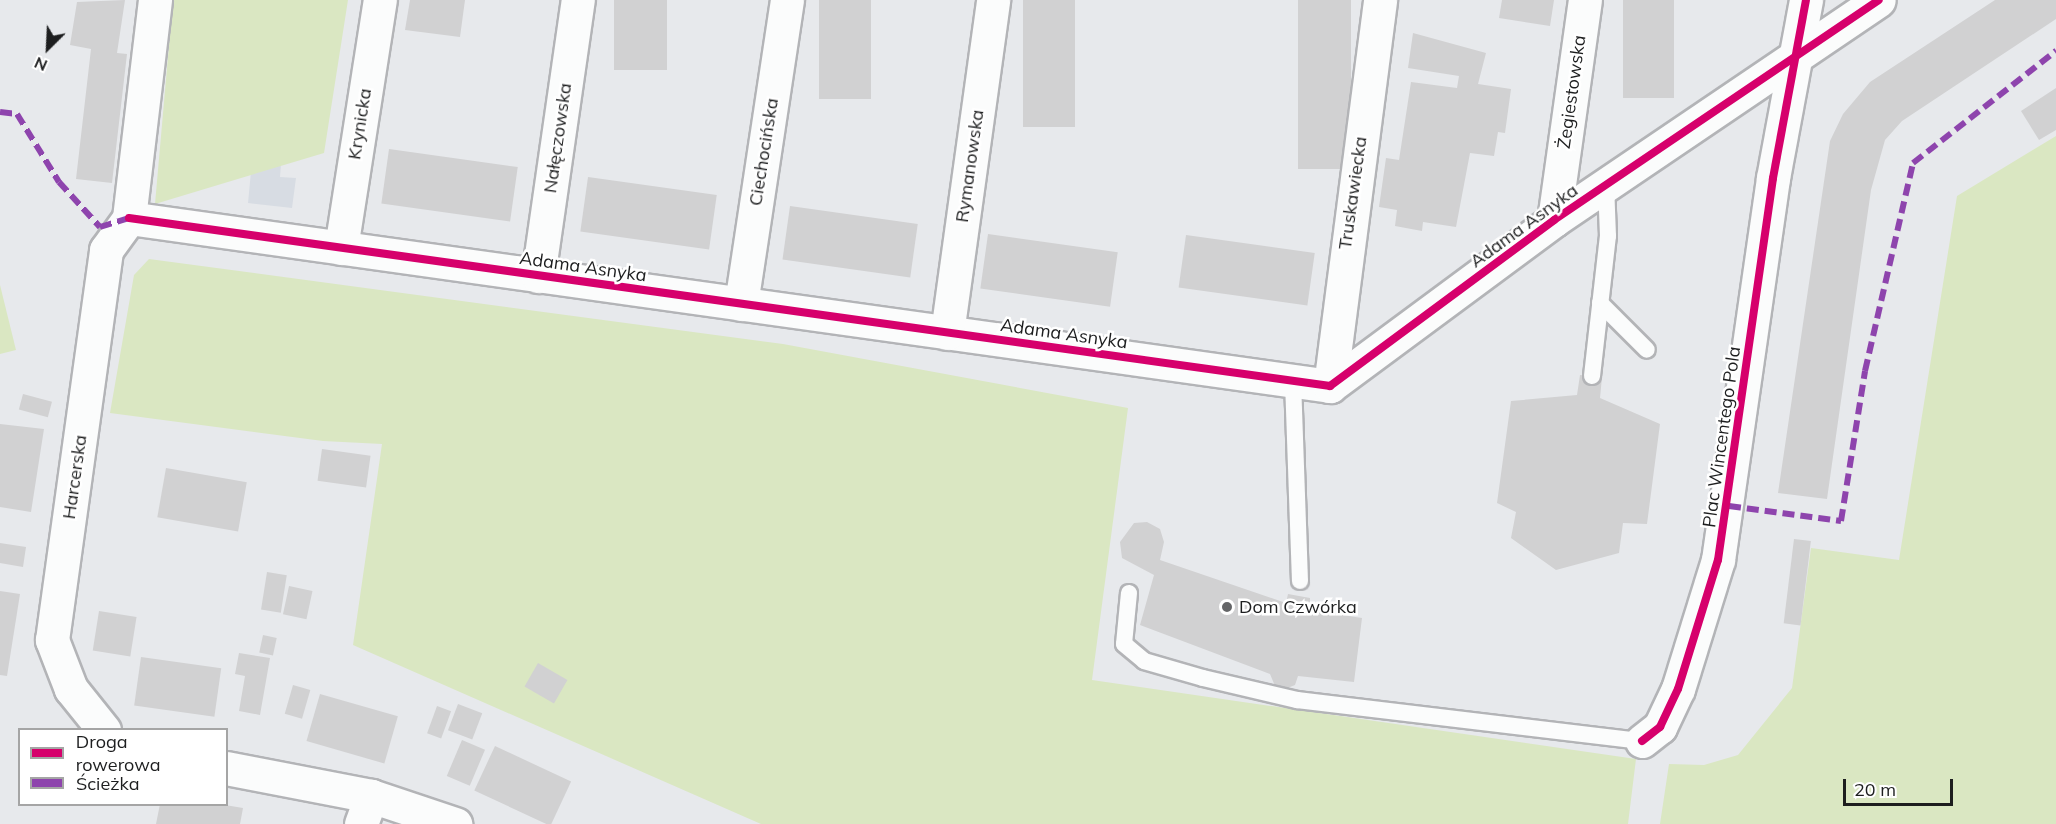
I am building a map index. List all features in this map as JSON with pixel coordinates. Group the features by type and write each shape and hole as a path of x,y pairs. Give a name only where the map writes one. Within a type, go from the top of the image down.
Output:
{"street":[{"path":"129,218 155,0"},
{"name":"Krynicka","path":"341,248 380,0"},
{"name":"Nałęczowska","path":"538,276 578,0"},
{"name":"Ciechocińska","path":"741,304 787,0"},
{"name":"Rymanowska","path":"947,333 993,0"},
{"name":"Truskawiecka","path":"1330,387 1380,0"},
{"name":"Żegiestowska","path":"1554,220 1585,0"},
{"name":"Plac Wincentego Pola","path":"1642,741 1660,727 1678,689 1718,560 1773,178 1800,49 1806,0"},
{"name":"Adama Asnyka","path":"129,218 1330,387 1554,220 1800,49 1879,0"},
{"name":"Harcerska","path":"103,728 71,689 52,640 106,250 129,218"},
{"path":"228,769 366,810 455,824"}],"lane":[{"path":"1592,376 1608,236 1606,184"},
{"path":"1600,303 1647,350"},
{"path":"1293,381 1300,581"},
{"path":"1129,593 1124,644 1144,661 1203,678 1296,700 1642,741"}],"shaded area":[{"path":"252,161 281,164 280,177 296,178 292,208 248,203"}],"green space":[{"path":"173,0 348,0 324,153 155,204"},
{"path":"2056,136 2056,824 1660,824 1669,764 1704,765 1738,755 1792,688 1811,548 1899,560 1957,196"},
{"path":"149,259 783,344 1128,408 1092,680 1636,759 1628,824 761,824 353,645 382,444 323,441 110,413 134,275"},
{"path":"0,285 16,350 0,354"}],"building":[{"path":"125,0 117,53 127,54 112,183 76,179 91,49 70,45 77,2"},
{"path":"410,0 465,0 460,37 405,30"},
{"path":"614,0 667,0 667,70 614,70"},
{"path":"819,0 871,0 871,99 819,99"},
{"path":"1023,0 1075,0 1075,127 1023,127"},
{"path":"1298,0 1351,0 1351,169 1298,169"},
{"path":"1502,0 1554,0 1550,26 1499,18"},
{"path":"1623,0 1674,0 1674,98 1623,98"},
{"path":"1995,0 2056,0 2056,19 1902,121 1885,140 1871,190 1827,499 1778,493 1830,141 1843,114 1870,82"},
{"path":"1413,33 1486,53 1478,84 1511,89 1505,133 1498,132 1494,156 1470,153 1456,227 1423,222 1422,231 1395,226 1397,210 1379,207 1386,158 1399,160 1411,82 1457,88 1459,76 1408,68"},
{"path":"2056,88 2056,130 2039,140 2021,111"},
{"path":"389,149 518,167 510,222 381,203"},
{"path":"588,177 717,195 709,250 580,231"},
{"path":"790,206 918,224 910,277 782,259"},
{"path":"988,234 1118,252 1110,307 980,288"},
{"path":"1186,235 1315,253 1307,306 1179,287"},
{"path":"1580,375 1602,377 1600,398 1660,424 1647,524 1623,523 1619,553 1556,570 1511,538 1516,512 1497,503 1511,401 1577,395"},
{"path":"23,394 52,402 48,417 19,409"},
{"path":"0,424 44,429 31,512 0,507"},
{"path":"322,449 371,456 366,488 318,481"},
{"path":"166,468 247,482 238,531 157,517"},
{"name":"Dom Czwórka","path":"1147,522 1160,529 1164,542 1160,560 1286,603 1288,594 1310,598 1310,610 1362,618 1354,682 1298,676 1295,685 1285,689 1275,686 1270,674 1140,625 1154,575 1122,558 1120,542 1134,523"},
{"path":"1794,539 1811,541 1801,625 1784,623"},
{"path":"0,543 26,547 23,567 0,563"},
{"path":"267,572 287,575 281,613 261,610"},
{"path":"289,586 312,591 306,619 283,614"},
{"path":"0,591 20,594 7,676 0,675"},
{"path":"99,611 137,617 130,656 93,651"},
{"path":"263,635 277,638 273,656 259,653"},
{"path":"239,653 270,658 260,715 239,711 245,676 235,674"},
{"path":"141,657 221,668 214,717 134,706"},
{"path":"538,663 567,680 554,703 524,686"},
{"path":"293,685 310,690 302,719 285,714"},
{"path":"320,694 398,716 384,763 306,741"},
{"path":"458,704 482,713 472,739 448,730"},
{"path":"437,706 451,711 441,738 427,733"},
{"path":"462,740 485,750 470,786 447,776"},
{"path":"495,746 571,781 551,824 546,824 474,790"},
{"path":"160,806 228,806 243,808 240,824 156,824"}],"marked path":[{"path":"1729,506 1841,521 1865,371 1913,163 2056,51"},
{"path":"0,112 17,114 59,182 100,227 129,218"}],"cycle path":[{"path":"1642,741 1660,727 1678,689 1718,560 1773,178 1806,0"},
{"path":"129,218 1330,386 1554,220 1879,0"}],"place":[{"name":"Dom Czwórka","path":"1227,607"}]}
